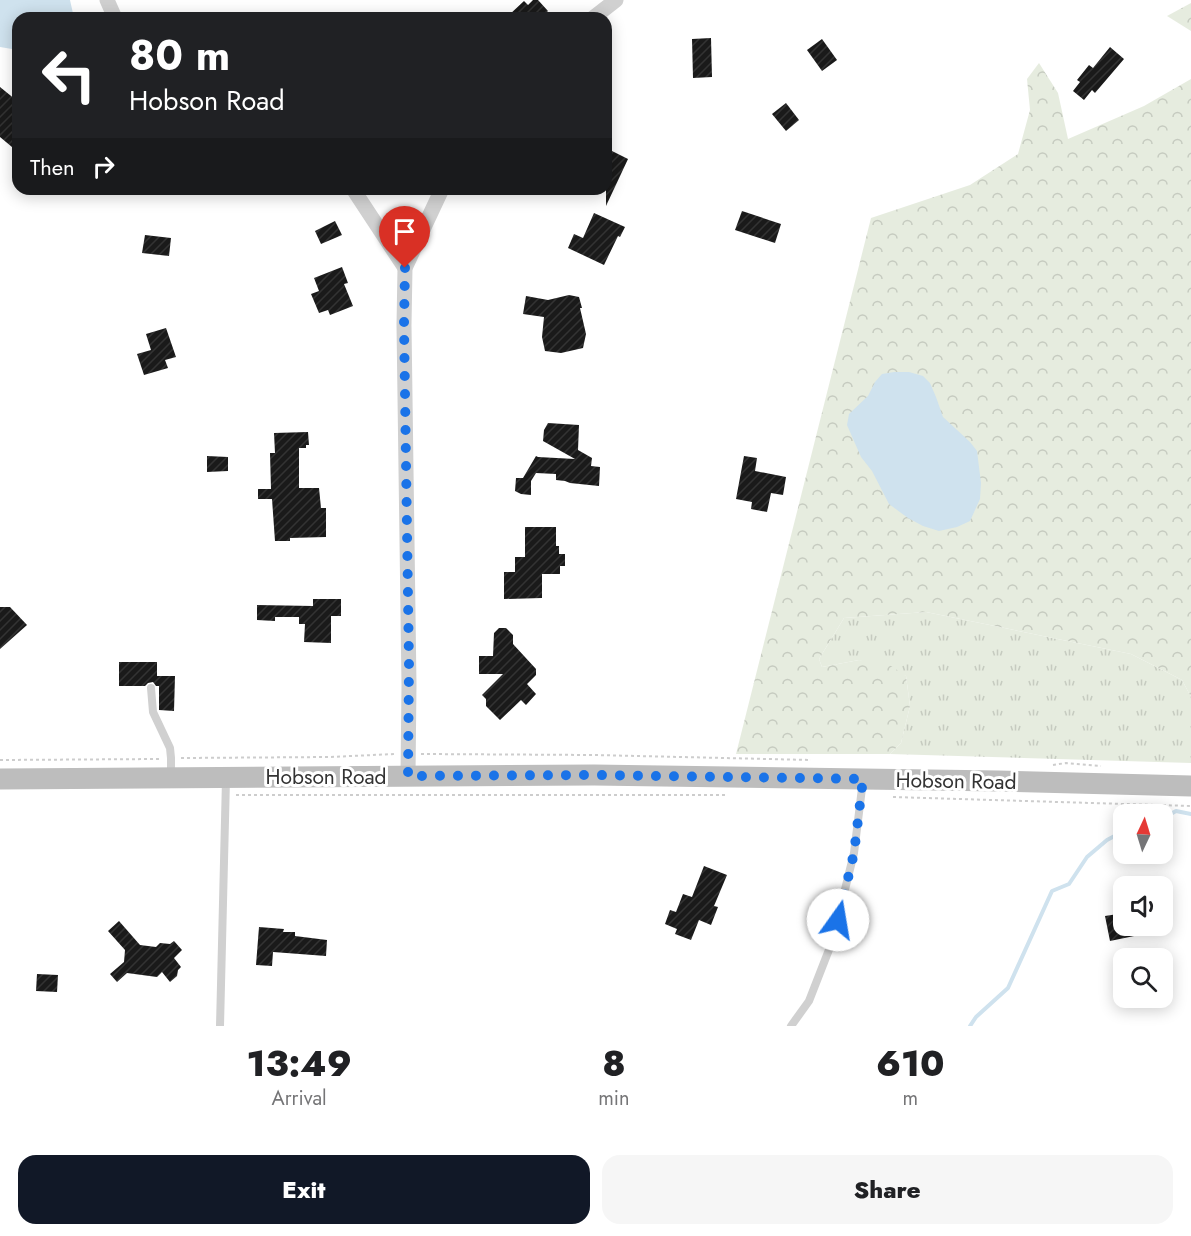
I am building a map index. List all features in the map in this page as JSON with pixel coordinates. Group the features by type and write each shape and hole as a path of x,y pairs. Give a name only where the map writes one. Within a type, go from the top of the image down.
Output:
{"main road":[{"name":"Hobson Road","path":"0,779 171,768 226,786 408,776 605,775 1191,786"}],"street":[{"path":"601,12 616,0"},
{"path":"357,195 405,268"},
{"path":"408,776 405,268 439,195"}],"lane":[{"path":"151,688 153,712 166,739 171,768"},
{"path":"791,1026 809,1001 832,942 854,853 863,779"},
{"path":"219,1026 226,786"}],"path":[{"path":"0,760 171,768 398,754"},
{"path":"226,786 725,795"},
{"path":"893,797 1191,806"}],"green space":[{"path":"1191,3 1191,31 1167,16"},
{"path":"1039,63 1058,93 1068,139 1144,106 1191,79 1191,697 1182,680 1131,654 926,612 844,618 819,659 822,667 859,660 888,664 906,676 910,706 901,743 890,754 736,754 871,218 970,185 1018,154 1030,110 1027,79"},
{"path":"926,612 1131,654 1182,680 1191,697 1191,763 890,754 901,743 910,706 906,676 859,660 822,667 819,659 844,618"}],"water":[{"path":"0,0 70,0 73,12 12,12 12,49 0,47"},
{"path":"909,372 923,376 930,383 943,417 977,451 981,483 980,499 970,521 957,527 939,531 923,526 889,504 872,471 861,457 847,425 849,414 868,396 882,374"}],"building":[{"path":"533,0 538,0 548,11 512,12 524,1 528,5"},
{"path":"711,38 712,77 693,78 692,39"},
{"path":"822,39 837,60 822,71 807,50"},
{"path":"1110,47 1124,59 1095,93 1092,90 1084,100 1073,91 1080,82 1077,80 1089,65 1093,68"},
{"path":"0,87 12,97 12,147 0,137"},
{"path":"786,103 799,120 786,131 772,114"},
{"path":"612,151 628,159 612,193"},
{"path":"606,195 611,195 606,206"},
{"path":"742,211 781,224 775,243 735,230"},
{"path":"594,213 625,227 604,265 568,248 574,234 583,238"},
{"path":"335,221 342,235 321,244 315,231"},
{"path":"145,235 171,238 169,256 142,253"},
{"path":"342,267 348,283 344,284 353,306 330,315 328,310 319,313 311,294 319,291 314,278"},
{"path":"569,295 579,297 582,308 580,308 586,334 583,348 561,353 545,351 542,337 544,317 523,314 526,296 548,300"},
{"path":"166,328 176,357 165,360 168,368 144,375 137,354 151,350 146,334"},
{"path":"548,423 579,425 578,450 592,458 591,466 600,467 599,486 556,480 556,474 536,473 531,481 531,495 515,491 516,478 523,478 536,456 575,459 543,441 544,430"},
{"path":"308,432 309,445 306,445 306,448 299,448 299,488 319,488 321,508 326,508 326,537 290,538 290,541 275,541 272,499 258,499 258,489 271,489 270,453 275,453 274,433"},
{"path":"207,456 228,457 228,471 207,472"},
{"path":"744,456 757,458 755,471 786,477 783,495 771,493 767,512 751,509 752,502 736,499"},
{"path":"525,527 556,527 556,546 559,546 559,554 565,554 565,566 560,566 560,574 542,574 542,598 504,599 504,572 515,572 515,557 525,557"},
{"path":"313,599 341,599 341,616 331,616 331,643 304,642 305,624 299,624 299,617 275,617 275,621 257,620 257,605 313,606"},
{"path":"0,607 10,607 27,625 0,649"},
{"path":"499,628 506,628 513,635 513,644 536,669 536,675 527,684 536,694 526,705 521,700 500,720 486,706 486,699 482,695 503,674 479,674 479,656 493,656 494,633"},
{"path":"119,662 157,662 157,676 175,676 174,711 159,710 159,686 153,682 145,686 119,686"},
{"path":"704,866 727,875 714,906 718,907 711,925 699,920 691,940 675,934 677,929 665,924 670,910 676,912 683,894 692,897"},
{"path":"1113,915 1113,936 1134,936 1110,941 1105,916"},
{"path":"119,921 140,945 156,947 160,943 170,944 174,941 182,950 174,958 181,967 177,976 170,982 162,972 157,977 127,973 117,982 110,974 124,962 125,950 108,931"},
{"path":"259,927 284,929 283,932 295,932 295,936 327,940 326,956 273,952 272,966 256,965"},
{"path":"37,974 58,975 57,992 36,991"}],"waterway":[{"path":"1173,813 1176,811 1191,814"},
{"path":"970,1026 976,1017 1008,988 1052,891 1069,884 1087,857 1113,837"}],"route":[{"path":"405,268 408,776 594,775 863,779 854,853 838,920"}]}
